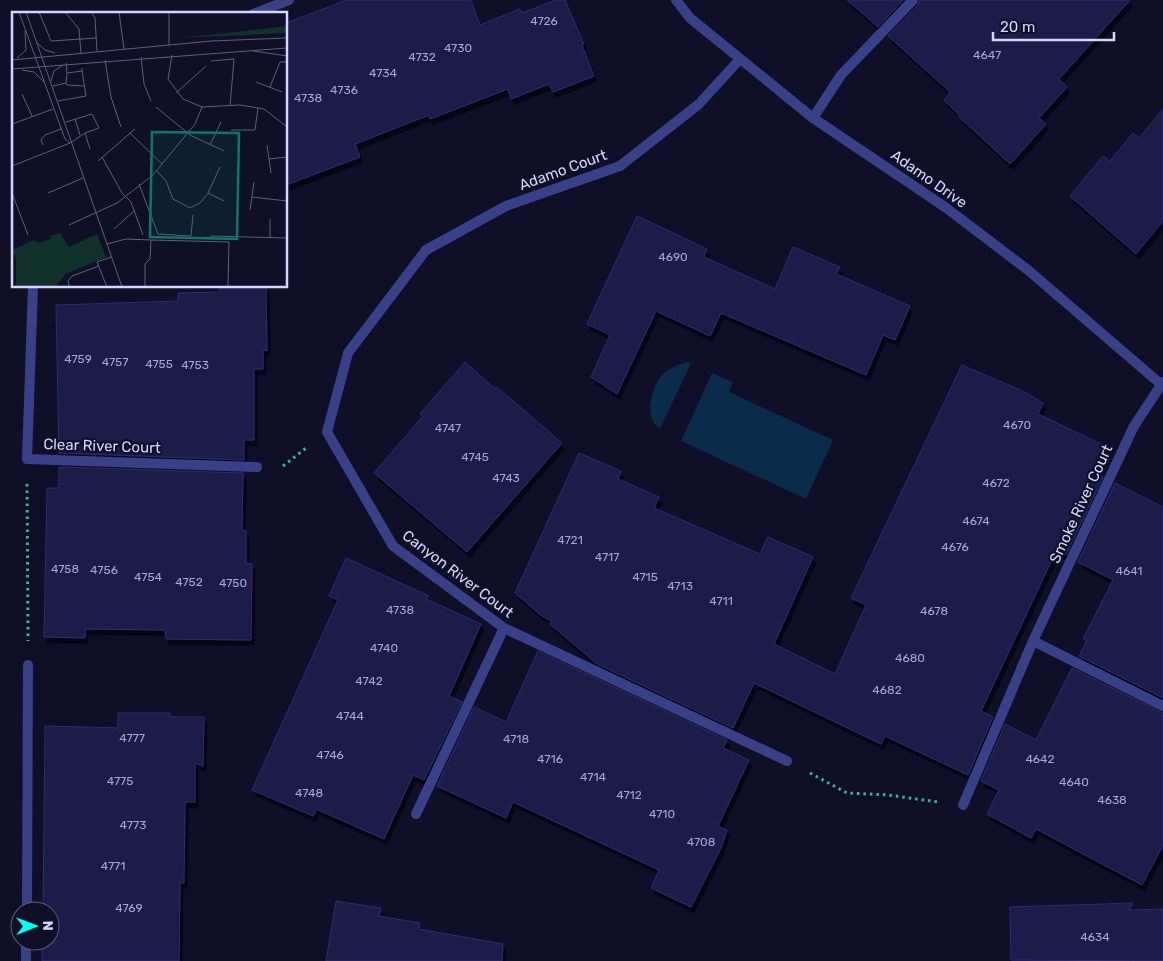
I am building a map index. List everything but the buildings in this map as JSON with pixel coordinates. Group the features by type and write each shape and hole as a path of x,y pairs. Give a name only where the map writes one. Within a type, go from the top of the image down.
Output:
{"street":[{"path":"258,12 289,0"},
{"name":"Adamo Drive","path":"676,0 690,18 813,118 960,218 1028,270 1163,384"},
{"path":"813,118 841,75 913,0"},
{"name":"Adamo Court","path":"327,432 348,353 426,250 506,206 620,166 699,104 740,59"},
{"name":"Clear River Court","path":"33,288 27,459 257,466"},
{"name":"Smoke River Court","path":"963,805 1033,640 1134,426 1163,384"},
{"name":"Canyon River Court","path":"327,432 392,546 504,628 787,761"},
{"path":"416,814 504,628"},
{"path":"1033,640 1163,706"},
{"path":"27,901 28,665"}],"path":[{"path":"257,466 282,466 327,432"},
{"path":"27,459 28,665"},
{"path":"787,761 847,793 888,795 963,805"}],"water":[{"path":"687,362 691,363 660,429 655,424 650,411 650,403 655,387 662,375 674,367"},
{"path":"712,373 733,382 729,392 833,440 806,499 681,441"}]}
